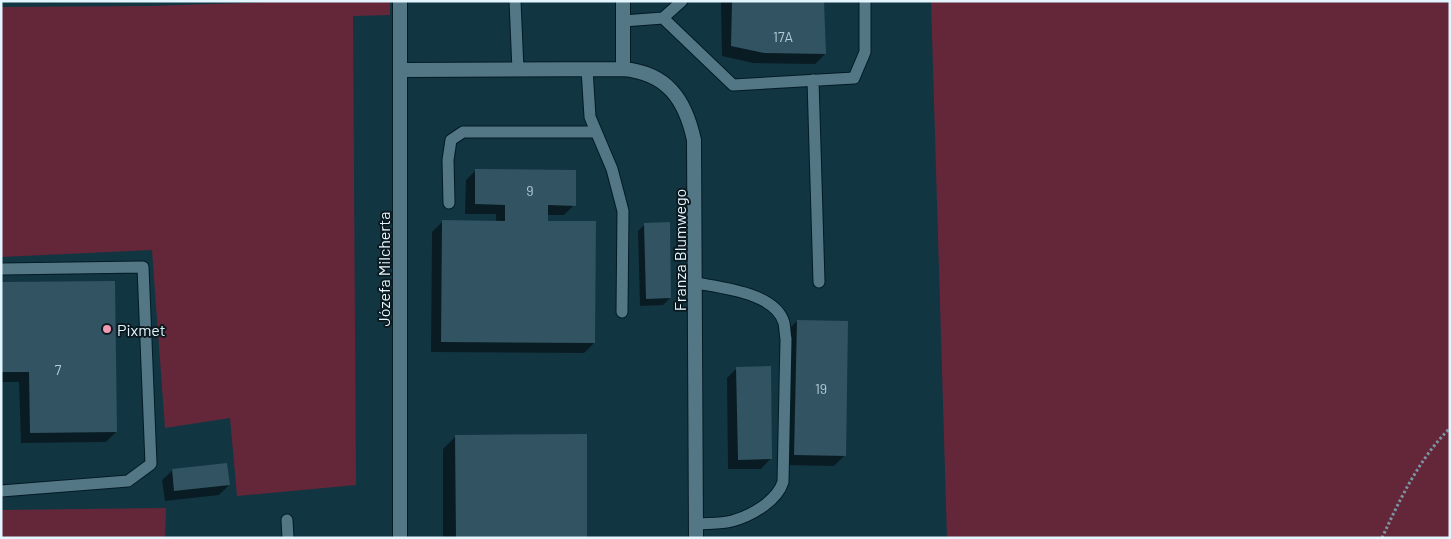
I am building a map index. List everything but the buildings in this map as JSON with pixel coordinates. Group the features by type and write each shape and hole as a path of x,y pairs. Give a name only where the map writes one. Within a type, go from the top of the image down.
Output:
{"street":[{"name":"Józefa Milcherta","path":"400,1 400,538"},
{"path":"623,1 623,69"},
{"name":"Franza Blumwego","path":"401,70 623,69 652,75 667,85 684,108 690,121 696,161 696,531"}],"lane":[{"path":"515,1 518,70"},
{"path":"623,21 663,18 682,1"},
{"path":"663,18 733,85 854,78 865,52 865,1"},
{"path":"587,69 590,117 612,169 623,211 622,312"},
{"path":"814,80 819,282"},
{"path":"448,203 448,160 452,140 463,132 596,132"},
{"path":"1,269 143,267 151,464 128,481 1,491"},
{"path":"696,283 743,292 772,305 784,322 786,339 783,482 780,492 764,505 732,521 696,531"},
{"path":"287,520 288,538"}],"path":[{"path":"1382,538 1401,496 1434,444 1450,428"}],"shaded area":[{"path":"298,1 390,1 390,15 353,16 356,485 237,496 230,418 165,428 152,250 1,257 1,7 150,6"},
{"path":"931,1 1450,1 1450,538 947,538"},
{"path":"166,508 165,538 1,538 1,510"}],"place":[{"name":"Pixmet","path":"107,329"}]}
